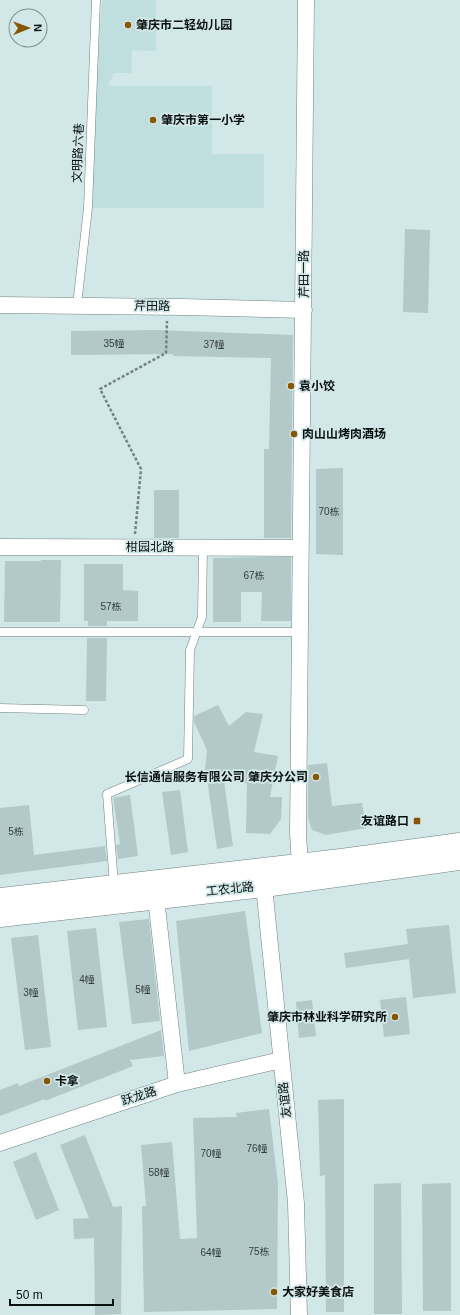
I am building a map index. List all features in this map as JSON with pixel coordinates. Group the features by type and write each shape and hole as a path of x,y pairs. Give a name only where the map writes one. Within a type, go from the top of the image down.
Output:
{"street":[{"name":"芹田一路","path":"300,864 298,834 306,0"},
{"name":"芹田路","path":"0,304 168,306 304,310"},
{"name":"柑园北路","path":"0,547 300,548"},
{"name":"工农北路","path":"0,899 460,844"},
{"name":"工农北路","path":"0,916 264,886 460,860"},
{"name":"友谊路","path":"264,886 296,1203 299,1315"},
{"path":"156,898 177,1084"},
{"name":"跃龙路","path":"0,1143 177,1084 281,1060"}],"lane":[{"name":"文明路六巷","path":"77,305 88,208 96,0"},
{"path":"115,886 107,794 188,759 190,650 202,617 203,548"},
{"path":"0,632 300,632"},
{"path":"0,708 84,710"}],"path":[{"path":"133,547 140,469 100,389 166,353 168,306"}],"shaded area":[{"name":"肇庆市第一小学","path":"102,0 156,0 156,51 132,50 131,73 114,73 108,86 212,86 212,154 264,154 264,208 92,208 96,86"}],"building":[{"path":"405,229 430,230 428,313 403,312"},
{"path":"157,330 293,335 291,538 264,538 264,449 269,449 271,358 173,356 173,354 71,355 71,331"},
{"path":"343,468 343,555 316,554 316,469"},
{"path":"154,490 179,490 179,538 154,538"},
{"path":"291,557 291,621 261,621 262,592 241,592 241,622 213,622 213,558"},
{"path":"61,560 60,622 4,622 5,561"},
{"path":"84,564 123,564 123,590 138,591 138,621 107,621 107,626 88,626 88,621 84,621"},
{"path":"87,638 107,638 106,701 86,701"},
{"path":"218,705 229,726 246,712 263,714 254,752 278,756 270,797 282,797 281,819 270,834 246,833 247,783 224,781 233,846 217,849 207,779 204,779 207,750 194,722 194,716"},
{"path":"327,763 332,806 362,803 366,828 326,835 312,830 308,818 308,765"},
{"path":"180,790 188,852 171,855 162,792"},
{"path":"130,795 138,856 118,859 116,845 120,844 113,798"},
{"path":"29,805 34,855 105,846 107,861 0,875 0,808"},
{"path":"245,911 262,1033 189,1051 176,921"},
{"path":"149,919 160,1021 132,1024 119,922"},
{"path":"449,925 456,993 413,998 409,959 346,968 344,953 408,944 406,929"},
{"path":"96,928 107,1027 78,1030 67,931"},
{"path":"38,935 51,1047 25,1050 11,938"},
{"name":"肇庆市林业科学研究所","path":"406,997 410,1034 384,1037 380,1000"},
{"path":"312,1000 316,1036 299,1038 296,1002"},
{"path":"161,1030 164,1056 130,1060 133,1066 45,1101 45,1099 0,1116 0,1090 18,1083 19,1086"},
{"path":"344,1099 344,1312 326,1312 325,1175 320,1176 318,1100"},
{"path":"269,1109 278,1184 277,1309 144,1312 142,1206 146,1206 141,1145 172,1142 180,1239 197,1238 193,1118 237,1117 236,1113"},
{"path":"85,1135 113,1207 122,1206 121,1314 95,1315 94,1238 74,1239 73,1219 89,1218 60,1145"},
{"path":"36,1152 59,1210 36,1220 13,1162"},
{"path":"401,1183 402,1314 374,1314 374,1184"},
{"path":"451,1183 451,1311 423,1311 422,1184"}],"place":[{"name":"肇庆市二轻幼儿园","path":"128,25"},
{"name":"肇庆市第一小学","path":"153,120"},
{"name":"袁小饺","path":"291,386"},
{"name":"肉山山烤肉酒场","path":"294,434"},
{"name":"长信通信服务有限公司 肇庆分公司","path":"316,777"},
{"name":"友谊路口","path":"417,821"},
{"name":"肇庆市林业科学研究所","path":"395,1017"},
{"name":"卡拿","path":"47,1081"},
{"name":"大家好美食店","path":"274,1292"}]}
